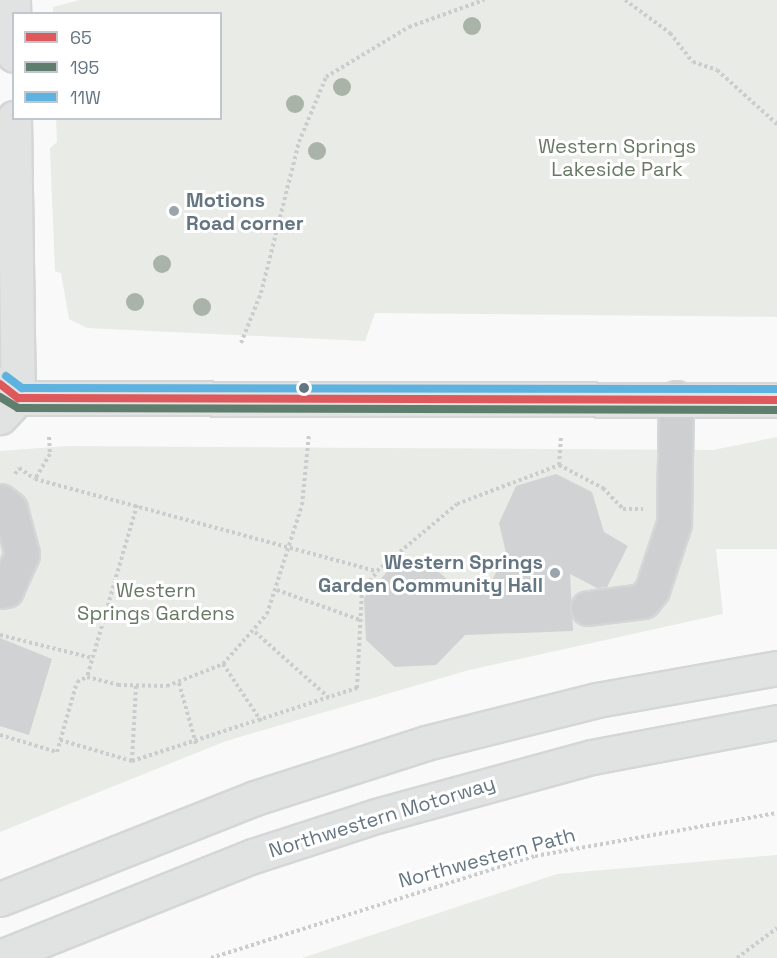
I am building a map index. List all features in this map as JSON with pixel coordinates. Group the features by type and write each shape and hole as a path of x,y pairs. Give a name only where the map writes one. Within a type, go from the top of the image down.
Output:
{"main road":[{"path":"15,120 6,400 676,398 777,400"},
{"path":"0,898 255,798 426,743 597,700 777,668"},
{"name":"Northwestern Motorway","path":"0,957 253,856 376,816 592,757 777,722"}],"lane":[{"path":"588,608 643,601 652,590 675,509 676,398"},
{"path":"0,501 10,509 22,554 6,590 0,591"}],"path":[{"path":"241,343 261,293 299,142 326,77 409,27 484,0"},
{"path":"625,0 670,33 693,62 717,70 777,124"},
{"path":"0,735 57,752 76,682 87,677 136,686 179,683 223,664 255,632 277,590 302,505 309,434"},
{"path":"560,465 561,436"},
{"path":"49,437 50,454 34,479 137,505 289,551 377,571"},
{"path":"60,740 132,761 196,744 357,688 362,590 377,571 457,504 560,465 603,488 623,509 675,509"},
{"path":"87,677 137,505"},
{"path":"277,590 360,620"},
{"path":"255,632 329,698"},
{"path":"0,635 92,658"},
{"path":"223,664 261,721"},
{"path":"179,683 196,744"},
{"path":"132,761 136,686"},
{"name":"Northwestern Path","path":"211,958 535,856 777,813"},
{"path":"737,958 777,928"}],"green space":[{"name":"Western Springs Lakeside Park","path":"80,0 777,0 777,317 375,313 365,341 87,328 69,319 61,273 55,271 50,148 57,142 56,120 222,120 222,12 53,12 53,7"},
{"name":"Western Springs Gardens","path":"777,437 777,549 716,549 723,614 469,670 226,741 0,832 0,451 68,446 713,450"},
{"path":"777,855 777,958 302,958 557,874"}],"building":[{"name":"Western Springs Garden Community Hall","path":"556,474 592,492 604,532 628,546 607,587 597,588 570,574 573,631 465,635 436,665 395,667 366,640 364,598 391,567 432,566 456,587 488,588 506,553 499,523 516,486"},
{"path":"0,638 52,659 29,735 0,726"}],"transit line":[{"name":"11W","path":"6,376 22,388 777,389"},
{"name":"65","path":"0,384 18,398 777,400"},
{"name":"195","path":"0,397 18,408 777,410"}],"place":[{"name":"Motions Road corner","path":"174,211"},
{"name":"Western Springs Garden Community Hall","path":"555,573"}]}
